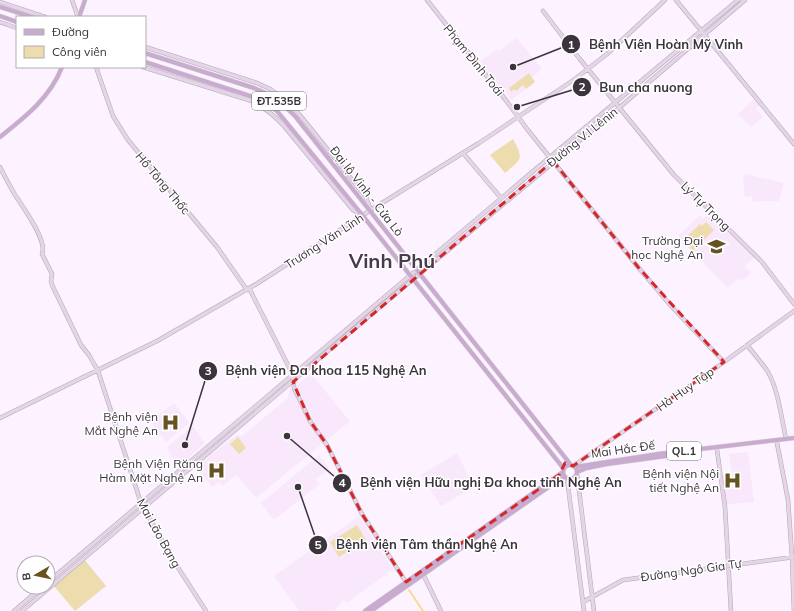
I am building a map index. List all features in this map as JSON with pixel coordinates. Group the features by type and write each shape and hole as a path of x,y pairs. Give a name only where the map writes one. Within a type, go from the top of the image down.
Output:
{"main road":[{"path":"79,16 85,0"},
{"path":"0,7 29,16"},
{"path":"0,16 16,22"},
{"name":"Đại lộ Vinh - Cửa Lò","path":"146,53 240,83 269,94 283,104 295,116 573,466"},
{"name":"Đại lộ Vinh - Cửa Lò","path":"146,62 236,91 265,103 276,111 424,292 563,470"},
{"path":"0,137 30,113 43,99 61,68"},
{"path":"401,264 407,264 409,262 408,259"},
{"path":"424,292 423,289 425,286 430,286"},
{"name":"Mai Hắc Đế","path":"573,466 658,454 717,450 794,439"},
{"name":"Mai Hắc Đế","path":"577,473 582,470 607,464 697,451 777,443 794,439"},
{"name":"QL.1","path":"516,507 563,470 567,465 573,466"},
{"path":"573,466 577,473"},
{"path":"563,470 566,478"},
{"name":"QL.1","path":"371,611 516,507 553,483 566,478 573,479 577,473"},
{"name":"QL.1","path":"365,611 407,584"}],"street":[{"path":"72,0 79,16"},
{"name":"Phạm Đình Toái","path":"427,0 451,31 453,31 527,129 638,267 671,306 724,362"},
{"name":"Trương Văn Lĩnh","path":"0,418 157,341 248,289 557,92 589,69 665,0"},
{"path":"676,0 794,144"},
{"name":"Đường V.I Lênin","path":"418,272 620,107 738,0"},
{"name":"Đường V.I Lênin","path":"418,272 502,197 616,102 745,0"},
{"path":"0,2 42,16"},
{"path":"543,11 616,102"},
{"path":"0,22 16,28"},
{"path":"146,47 257,83 270,89 286,100 366,197 371,211"},
{"name":"Hồ Tông Thốc","path":"96,68 113,116 128,140 217,247 248,289 293,375 294,388 310,421 327,445 362,514 407,584"},
{"path":"146,68 240,97 263,107 273,114 284,126 352,210 363,216"},
{"name":"Lý Tự Trọng","path":"616,102 674,175 762,262 794,304"},
{"path":"464,152 502,197"},
{"name":"Mai Lão Bạng","path":"0,167 14,194 38,233 43,249 42,254 52,274 51,282 81,345 89,355 98,371 141,503 175,563 206,611"},
{"path":"497,202 500,205"},
{"path":"56,576 238,421 418,272"},
{"path":"22,611 293,382 412,277"},
{"name":"Hà Huy Tập","path":"573,466 724,362 794,311"},
{"path":"457,334 463,328"},
{"path":"747,345 765,368 772,381 786,439"},
{"path":"512,403 519,398"},
{"path":"238,421 241,425"},
{"path":"777,443 788,500 793,557 794,611"},
{"path":"211,444 214,448"},
{"path":"717,450 725,507 731,611"},
{"path":"577,473 594,611"},
{"path":"566,478 584,611"},
{"name":"Đường Ngô Gia Tự","path":"583,602 623,580 793,557"},
{"path":"68,566 72,569"},
{"path":"422,573 441,611"},
{"path":"15,611 33,595"}],"highlighted area":[{"path":"553,161 638,267 724,362 573,466 565,463 559,475 406,582 362,514 327,445 310,421 293,382"}],"shaded area":[{"path":"517,38 542,69 532,77 535,82 511,100 480,62 497,49 499,51"},
{"path":"754,99 760,105 756,109 763,117 751,127 738,114"},
{"path":"745,174 784,183 779,201 753,202 752,196 745,197 743,180"},
{"name":"Trường Đại học Nghệ An","path":"708,214 755,257 745,266 751,273 742,281 739,278 728,288 679,238 679,235 700,215 703,219"},
{"path":"309,375 312,375 349,420 349,422 257,497 255,497 237,475 222,486 219,482 212,487 196,466 237,435 242,436 288,398 289,392"},
{"name":"Bệnh viện Mắt Nghệ An","path":"174,403 189,422 166,442 156,430 152,420"},
{"path":"193,426 204,444 180,466 174,460 167,447"},
{"path":"748,452 754,502 728,504 726,503 722,476 732,474 729,454"},
{"path":"457,453 474,487 441,506 421,475"},
{"path":"319,455 329,469 316,479 320,484 274,520 261,503"},
{"path":"359,516 393,569 347,603 344,600 334,611 299,611 274,576"}],"green space":[{"path":"529,73 535,82 526,89 523,85 516,91 514,89 511,92 509,88"},
{"path":"513,139 519,151 520,158 515,165 505,173 490,155"},
{"path":"706,222 714,230 693,251 683,240 700,224 702,226"},
{"path":"238,437 246,448 239,454 230,444"},
{"path":"357,525 366,540 339,557 330,542"},
{"path":"84,559 106,586 75,611 56,589 56,582"}],"waterway":[{"path":"409,590 423,611"}],"place":[{"name":"Bệnh Viện Hoàn Mỹ Vinh","path":"513,67"},
{"name":"Bun cha nuong","path":"517,107"},
{"name":"Trường Đại học Nghệ An","path":"716,247"},
{"name":"Bệnh viện Mắt Nghệ An","path":"171,423"},
{"name":"Bệnh viện Hữu nghị Đa khoa tỉnh Nghệ An","path":"287,436"},
{"name":"Bệnh viện Đa khoa 115 Nghệ An","path":"185,445"},
{"name":"Bệnh Viện Răng Hàm Mặt Nghệ An","path":"216,470"},
{"name":"Bệnh viện Nội tiết Nghệ An","path":"732,480"},
{"name":"Bệnh viện Tâm thần Nghệ An","path":"298,487"}],"district":[{"name":"Vinh Phú","path":"392,260"}]}
